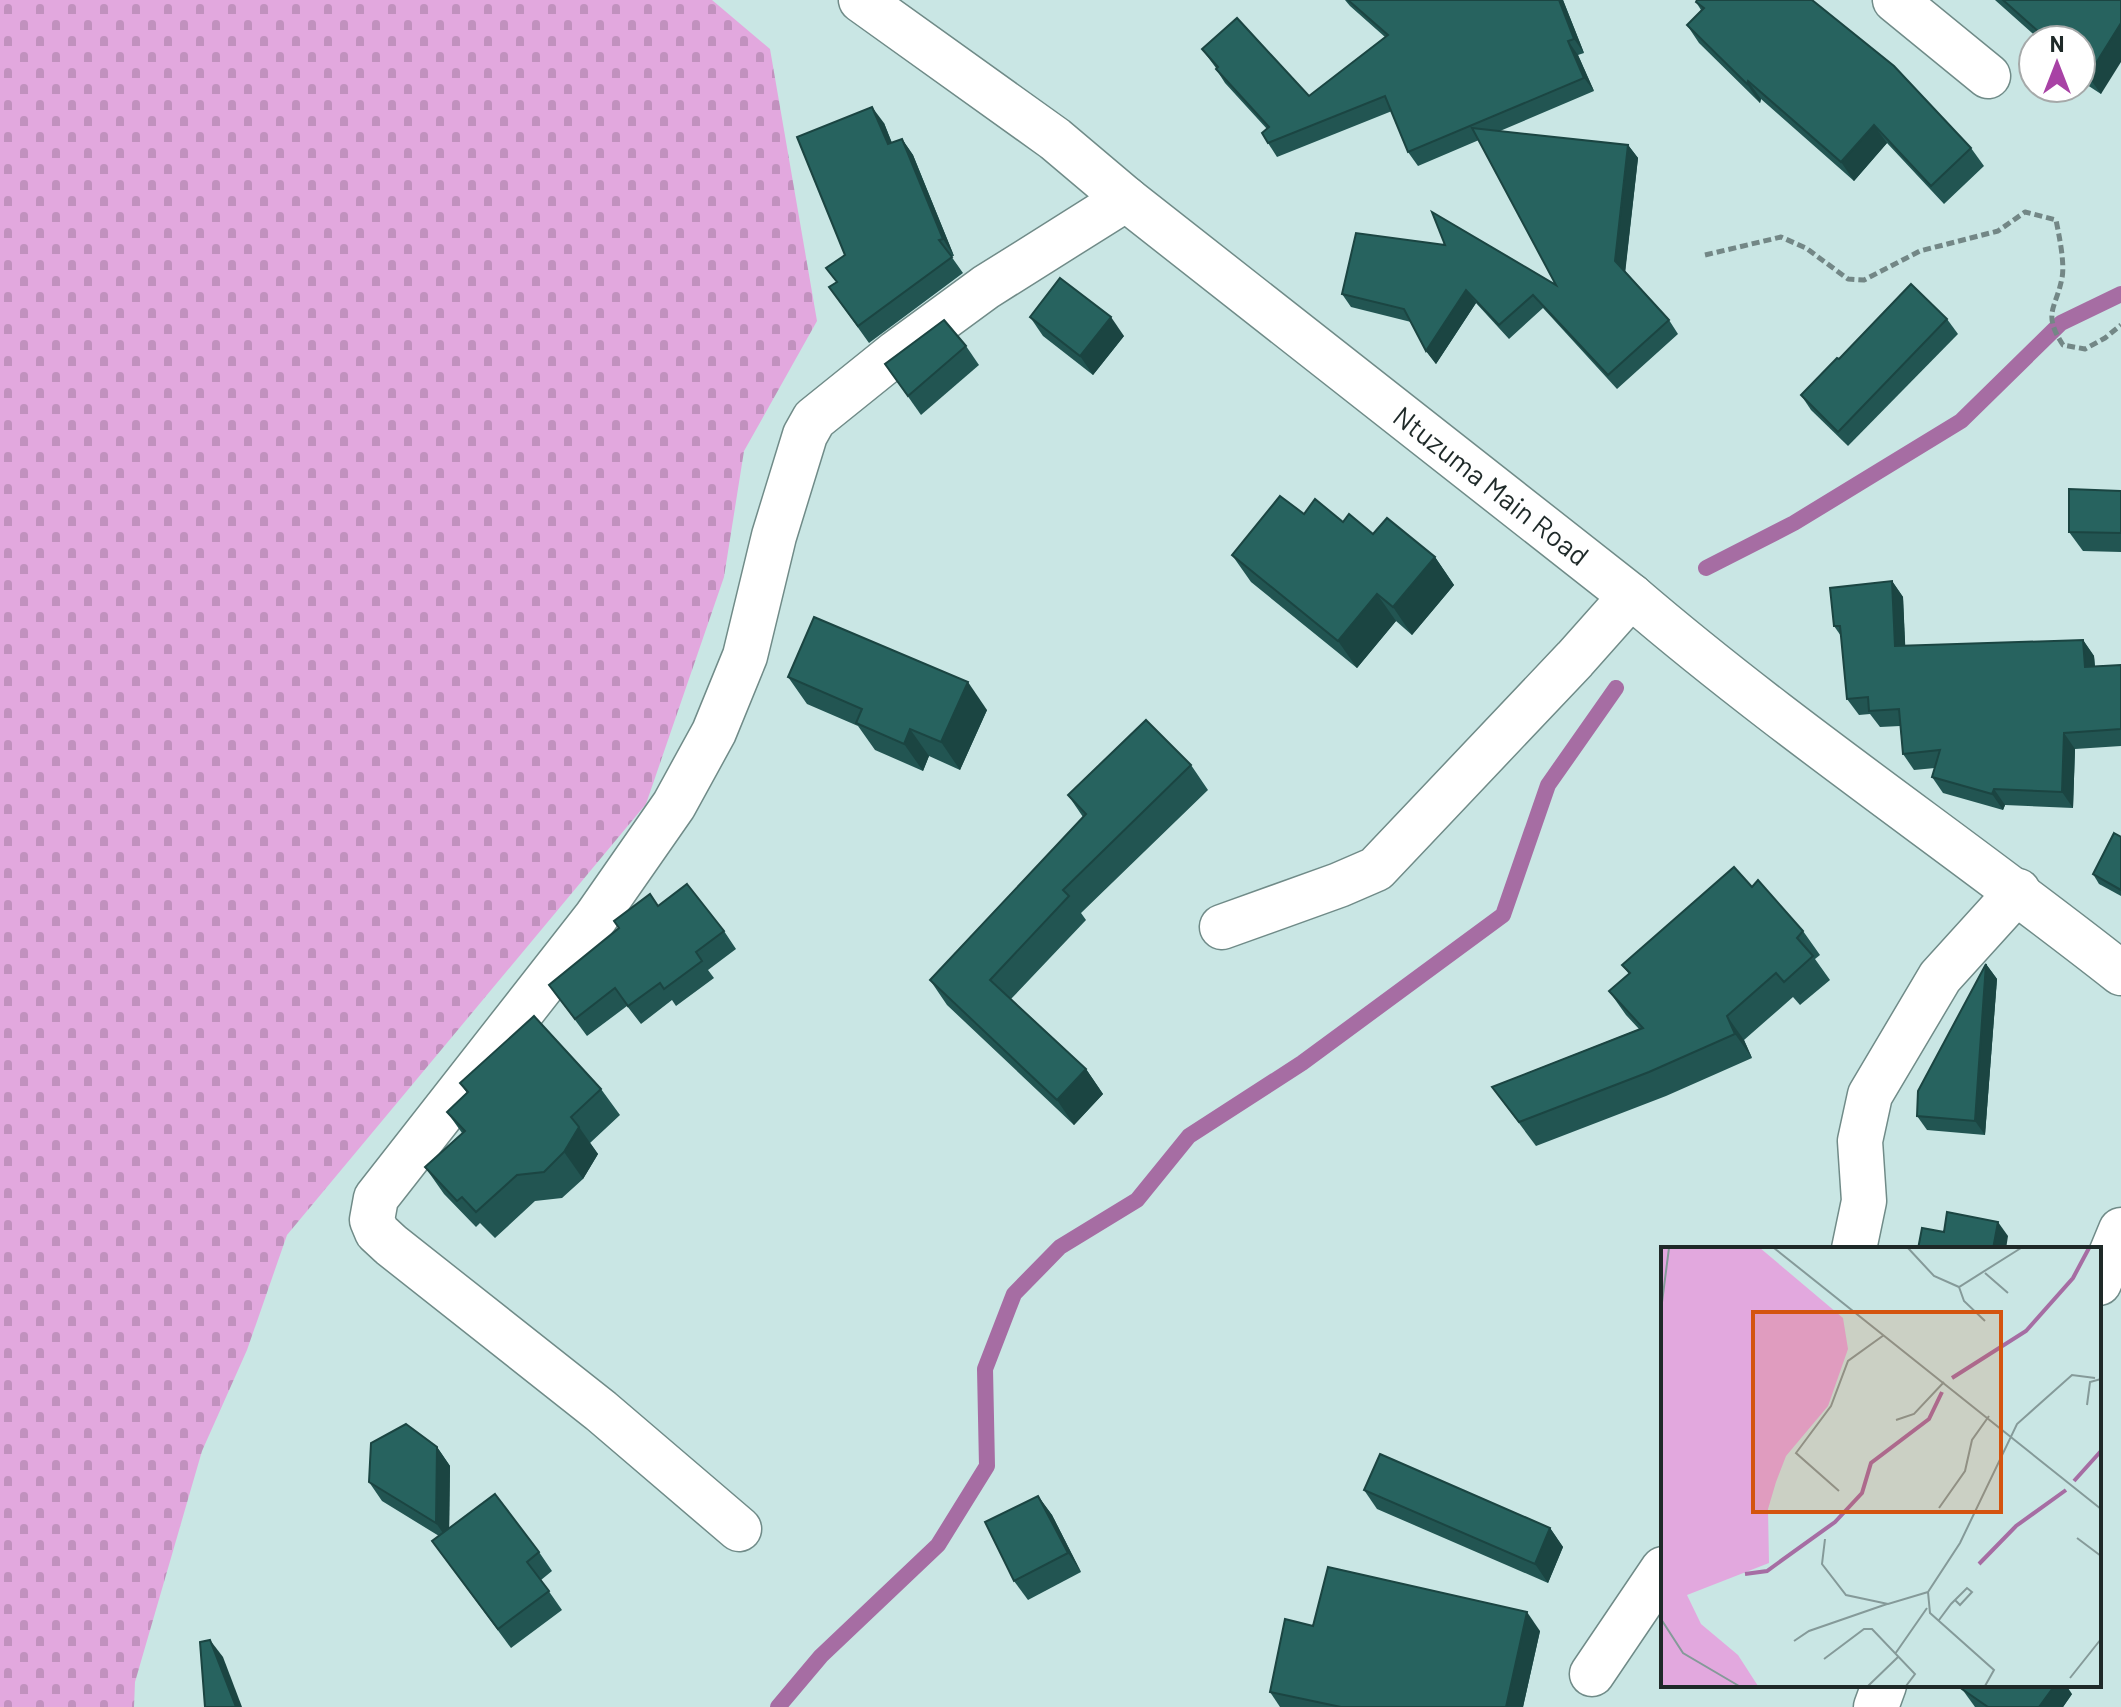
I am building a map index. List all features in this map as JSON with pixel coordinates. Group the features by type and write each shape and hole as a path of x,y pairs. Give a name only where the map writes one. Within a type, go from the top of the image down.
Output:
{"street":[{"name":"Ntuzuma Main Road","path":"861,0 1055,139 1126,199 1631,596 1718,669 2018,891 2121,973"},
{"path":"1895,0 1988,76"},
{"path":"739,1529 601,1411 391,1245 377,1232 372,1220 372,1208 388,1180 412,1155 596,917 674,805 714,732 745,656 778,523 805,435 814,419 896,353 986,287 1126,199"},
{"path":"1222,927 1328,890 1376,869 1631,596"},
{"path":"1854,1247 1864,1201 1860,1141 1870,1095 1940,977 2018,891"},
{"path":"2101,1278 2121,1230"},
{"path":"1592,1674 1661,1572"},
{"path":"1876,1707 1883,1687"}],"path":[{"path":"1705,255 1781,237 1806,248 1848,279 1864,280 1920,251 1998,231 2025,212 2056,220 2063,276 2051,309 2053,331 2063,345 2085,349 2121,325"}],"green space":[{"path":"0,0 712,0 770,49 817,321 744,451 724,577 646,804 287,1235 247,1350 202,1451 135,1682 134,1707 0,1707"}],"building":[{"path":"1348,0 1559,0 1574,39 1568,41 1584,78 1408,152 1385,96 1268,143 1262,133 1269,127 1216,69 1218,67 1202,49 1237,18 1309,96 1388,35"},
{"path":"1697,0 1812,0 1894,66 1971,148 1931,186 1874,125 1841,162 1748,81 1747,84 1687,25 1704,8"},
{"path":"2003,0 2121,0 2121,23 2097,62 2097,24 2030,24"},
{"path":"872,107 888,144 902,139 943,239 939,240 952,257 858,326 829,287 837,282 826,268 845,255 797,137"},
{"path":"1472,128 1628,145 1615,261 1669,320 1608,375 1533,295 1499,325 1466,290 1426,351 1404,309 1342,294 1356,233 1445,245 1432,212 1556,285"},
{"path":"1060,278 1111,317 1080,356 1030,317"},
{"path":"1911,284 1947,319 1838,432 1801,395"},
{"path":"944,320 966,346 908,396 885,364"},
{"path":"2069,489 2121,491 2121,533 2069,532"},
{"path":"1280,496 1304,514 1315,499 1343,522 1349,514 1373,534 1387,518 1435,557 1393,607 1377,594 1338,641 1232,555"},
{"path":"1892,581 1895,646 2083,640 2085,667 2121,665 2121,729 2064,733 2062,792 1994,789 1992,794 1932,777 1940,750 1903,754 1899,709 1869,711 1868,697 1847,699 1840,626 1834,626 1830,588"},
{"path":"814,617 968,682 941,742 910,729 904,744 856,723 862,709 788,677"},
{"path":"1146,720 1191,765 1063,890 1069,896 990,980 1086,1069 1057,1100 930,980 1086,814 1068,795"},
{"path":"2114,833 2121,837 2121,890 2093,874"},
{"path":"1734,867 1752,887 1758,880 1803,931 1797,938 1813,956 1784,982 1776,973 1727,1016 1735,1034 1649,1072 1519,1122 1492,1087 1643,1028 1609,991 1630,973 1622,965"},
{"path":"687,884 724,931 696,952 702,961 664,989 660,983 628,1006 615,988 575,1019 549,985 619,928 614,921 650,894 658,906"},
{"path":"1986,964 1975,1121 1917,1116 1918,1091"},
{"path":"534,1016 601,1089 571,1117 579,1127 564,1152 544,1172 517,1175 476,1212 462,1197 457,1201 425,1167 465,1131 447,1112 468,1092 460,1083"},
{"path":"1947,1212 1998,1222 1993,1247 1918,1247 1922,1228 1944,1232"},
{"path":"406,1424 437,1447 436,1523 369,1482 371,1443"},
{"path":"1380,1454 1550,1528 1535,1564 1364,1490"},
{"path":"495,1494 539,1552 527,1562 549,1591 498,1629 432,1541"},
{"path":"1038,1496 1068,1553 1014,1581 985,1522"},
{"path":"1328,1567 1527,1612 1506,1707 1341,1707 1270,1692 1285,1619 1313,1626"},
{"path":"210,1640 236,1707 205,1707 200,1642"},
{"path":"2054,1687 2039,1707 1988,1707 1962,1689"}],"waterway":[{"path":"1706,568 1794,523 1961,421 2061,323 2121,294"},
{"path":"778,1707 821,1656 938,1545 987,1466 985,1369 1014,1294 1060,1247 1137,1200 1189,1136 1302,1063 1503,915 1548,785 1616,688"}]}
